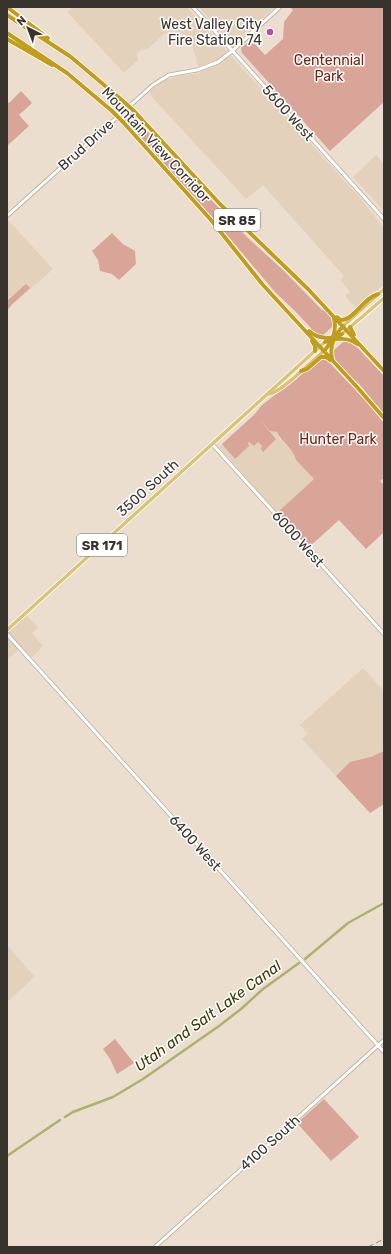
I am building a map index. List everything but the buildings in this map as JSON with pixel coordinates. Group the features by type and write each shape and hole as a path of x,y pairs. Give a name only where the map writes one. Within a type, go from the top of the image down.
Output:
{"highway":[{"path":"7,7 60,49"},
{"name":"Mountain View Corridor","path":"7,15 60,49 124,101 220,204 308,289 343,326 348,328 384,370"},
{"name":"Mountain View Corridor","path":"7,33 57,65 103,103 123,122 211,220 272,295 384,418"},
{"path":"7,40 54,66 103,103"},
{"path":"308,289 316,295 338,318 342,320 347,319 373,296 378,294"},
{"path":"272,295 280,307 314,343 315,351"},
{"path":"281,304 288,308 313,334 320,338 346,339 353,342 379,366"},
{"path":"333,316 336,324 331,350 333,361"},
{"path":"324,351 343,326"},
{"path":"348,328 384,370"},
{"path":"325,342 342,334"},
{"path":"301,371 307,369 320,358 325,357 329,359 357,387"}],"main road":[{"name":"5600 West","path":"193,7 384,218"},
{"name":"Brud Drive","path":"7,216 155,83 172,74 197,70 221,60 280,7"},
{"path":"343,326 384,289"},
{"path":"342,334 384,298"},
{"name":"3500 South","path":"7,630 325,342"},
{"name":"3500 South","path":"269,394 273,394 324,351"},
{"name":"6000 West","path":"213,445 384,634"},
{"name":"6400 West","path":"7,634 384,1052"},
{"name":"4100 South","path":"155,1247 384,1040"}],"shaded area":[{"path":"73,7 187,7 361,199 384,228 384,284 357,309 345,296 350,292 340,280 344,276 263,185 246,199 151,96 151,90 165,80 200,73 192,44 186,35 172,31 164,34 149,48 141,50 137,54 138,60 124,73 67,12"},
{"path":"199,7 275,7 232,46"},
{"path":"376,155 384,164 384,211 353,177"},
{"path":"7,219 53,269 7,310"},
{"path":"255,414 274,432 277,432 280,439 296,456 296,460 314,479 277,513 219,447"},
{"path":"26,615 38,627 32,633 43,646 32,657 22,647 7,660 7,632"},
{"path":"363,668 384,691 384,804 370,813 302,739 308,734 300,725"},
{"path":"7,945 34,976 7,1002"}],"green space":[{"name":"Centennial Park","path":"290,7 384,7 384,102 330,151 242,53 241,48 251,40 265,55 283,39 284,22 293,10"},
{"path":"21,91 32,103 19,115 29,126 7,146 7,102 9,103"},
{"path":"130,111 155,140 248,238 332,318 333,326 322,336 310,330 311,328 275,292 212,217 130,125 127,124 122,118"},
{"path":"112,233 123,244 135,251 136,264 119,280 112,274 100,271 98,260 92,251"},
{"path":"26,284 30,288 7,310 7,302 10,304 7,301"},
{"path":"344,341 349,341 354,344 384,376 384,414 360,385 336,362 333,357 332,352"},
{"name":"Hunter Park","path":"325,358 364,399 384,423 384,478 380,481 384,485 384,532 366,549 339,520 308,548 277,513 314,479 296,460 293,453 277,432 270,431 258,418 276,439 263,452 261,449 262,446 258,442 254,446 249,442 249,446 235,459 222,444 255,414 261,406 319,359"},
{"path":"384,751 384,804 370,813 336,776 350,762 371,757"},
{"path":"115,1039 134,1063 117,1074 110,1059 103,1049"},
{"path":"324,1099 359,1137 331,1161 297,1123"}],"waterway":[{"name":"Utah and Salt Lake Canal","path":"305,959 348,923 384,903"},
{"name":"Utah and Salt Lake Canal","path":"65,1117 73,1112 113,1097 143,1079 219,1026 263,989 299,963"},
{"name":"Utah and Salt Lake Canal","path":"7,1156 60,1120"}],"railway":[{"path":"368,1247 384,1239"}],"place":[{"name":"West Valley City Fire Station 74","path":"270,32"}]}
